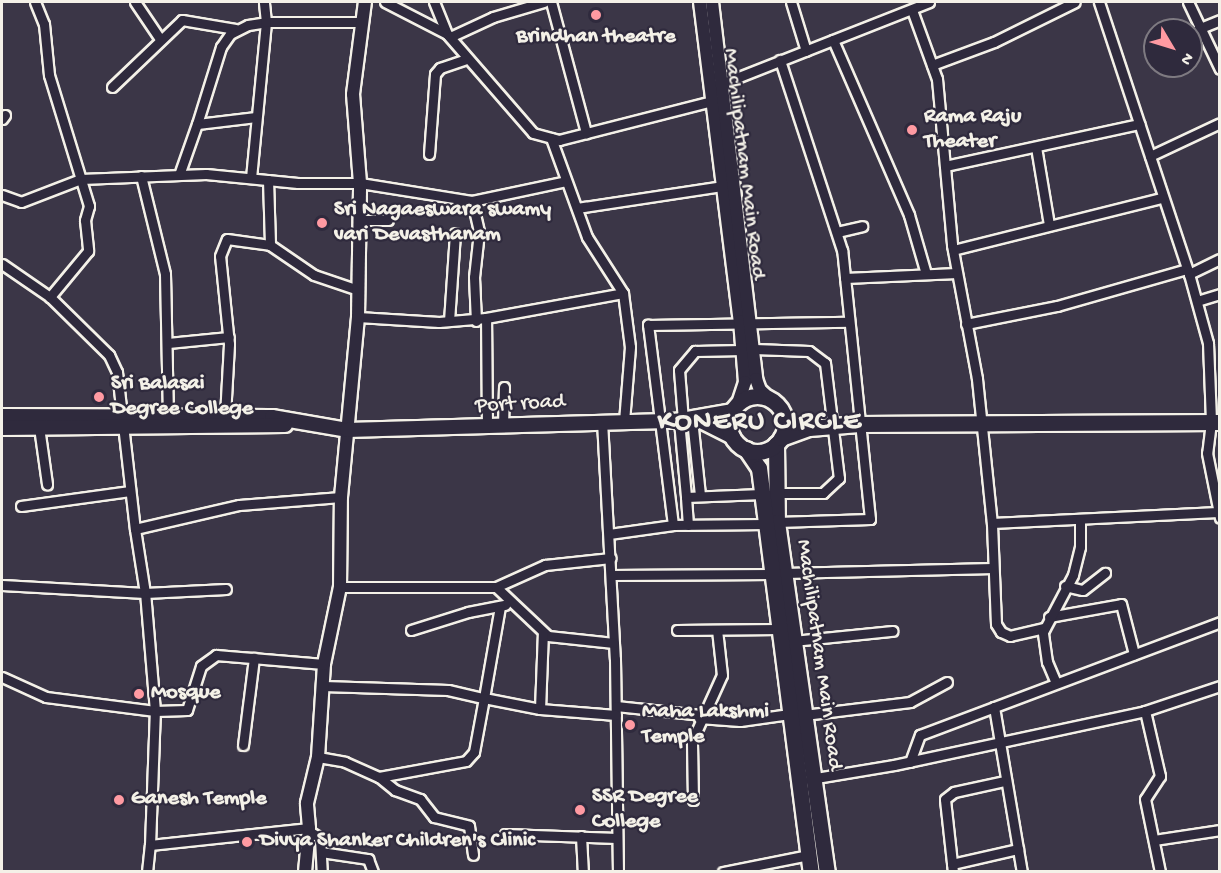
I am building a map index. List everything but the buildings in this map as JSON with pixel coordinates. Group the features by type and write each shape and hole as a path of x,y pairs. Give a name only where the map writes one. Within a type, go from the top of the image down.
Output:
{"main road":[{"path":"809,428 785,418 770,399 753,396 735,407 730,429 733,437 746,449 762,451 809,428 832,425 1215,422"},
{"name":"Port road","path":"296,424 347,430 487,428 602,421 658,422 687,419 735,407"},
{"path":"2,428 39,428 168,415 272,417 296,424"},
{"path":"2,416 296,424"},
{"path":"779,441 785,418"},
{"name":"Port road","path":"687,419 733,437"},
{"name":"Machilipatnam Main Road","path":"768,494 779,441"},
{"name":"Machilipatnam Main Road","path":"746,449 759,468 768,494 778,574 793,641 811,872"},
{"name":"Machilipatnam Main Road","path":"778,574 779,629 797,714"},
{"name":"Machilipatnam Main Road","path":"805,779 827,872"}],"street":[{"path":"35,2 44,24 49,75 89,206 85,220 89,247 50,297"},
{"path":"135,2 160,39"},
{"path":"251,178 266,22 264,2"},
{"path":"305,872 309,830 307,803 318,757 324,664 340,587 341,497 358,317 360,183 353,94 365,2"},
{"path":"385,2 448,36"},
{"path":"434,2 448,36 533,133 559,140 712,101"},
{"path":"448,36 494,17 544,2"},
{"path":"550,2 586,133"},
{"name":"Machilipatnam Main Road","path":"700,2 716,86 746,321 748,349 745,382 735,407"},
{"name":"Machilipatnam Main Road","path":"712,2 716,86 712,101 723,186 746,321"},
{"path":"791,2 806,51"},
{"path":"902,2 909,11 937,79 953,250 982,423 992,523 996,624 1000,632 1010,636 1044,628"},
{"path":"716,86 929,2"},
{"path":"932,65 994,42 1075,2"},
{"path":"992,523 1219,515 1207,453 1215,422 1208,343 1188,271 1099,2"},
{"path":"1188,2 1194,18"},
{"path":"112,87 182,20 235,29 266,22 361,22"},
{"path":"1203,27 1220,20"},
{"path":"179,175 221,47 235,29"},
{"path":"1203,38 1220,69"},
{"path":"833,40 909,215 926,274"},
{"path":"429,154 435,74 466,59"},
{"path":"609,534 673,525 870,519 845,278 837,232 780,60"},
{"path":"197,124 256,117"},
{"path":"1150,156 1220,123"},
{"path":"945,166 1140,124"},
{"path":"551,138 586,237 623,293 630,347 624,421"},
{"path":"1035,147 1049,225"},
{"path":"2,195 21,202 81,179 179,175 360,183 472,201 566,181"},
{"path":"141,176 165,274 168,415"},
{"path":"268,180 270,245"},
{"path":"577,208 723,186"},
{"path":"953,250 1162,198"},
{"path":"472,201 479,232 474,277 476,321"},
{"path":"360,220 388,220"},
{"path":"837,232 862,226"},
{"path":"449,321 455,233"},
{"path":"225,416 229,337 220,256 223,245 233,238 270,245 314,275 358,290"},
{"path":"966,324 1057,306 1188,271 1220,259"},
{"path":"2,264 50,297 109,355 117,372 125,420 130,491 145,593 155,711 147,872"},
{"path":"845,278 957,273"},
{"path":"358,317 476,321 623,293"},
{"path":"1197,301 1218,296"},
{"path":"486,318 487,428"},
{"path":"673,525 658,422 648,325 746,321 849,322"},
{"path":"168,343 229,337"},
{"path":"686,497 823,493 839,478 825,363 809,351 748,349 695,351 679,369 700,495"},
{"name":"Machilipatnam Main Road","path":"748,349 760,390 770,399"},
{"path":"503,427 504,387"},
{"path":"687,419 688,525"},
{"path":"602,421 614,643 618,872"},
{"path":"39,428 47,484"},
{"path":"21,506 130,491"},
{"path":"135,529 239,505 341,497"},
{"path":"1056,683 1047,662 1044,628 1065,586 1080,547 1080,519"},
{"path":"340,587 496,587 545,565 610,558"},
{"path":"611,575 778,574 993,568"},
{"path":"1065,586 1083,590 1105,573"},
{"path":"2,585 145,593 226,589"},
{"path":"496,587 510,604 548,636 614,643"},
{"path":"1049,617 1121,603 1134,654"},
{"path":"411,630 510,604"},
{"path":"379,777 471,758 500,606"},
{"path":"910,762 920,735 1220,622"},
{"path":"677,630 779,629"},
{"path":"693,800 692,741 700,716 722,675 717,630"},
{"path":"793,641 892,631"},
{"path":"540,709 543,632"},
{"path":"2,677 46,697 155,711 187,710 207,658 216,655 324,664"},
{"path":"243,745 254,658"},
{"path":"323,686 448,690 540,709 616,710 740,721 910,702 947,682"},
{"path":"805,779 910,762 1145,711 1220,686"},
{"path":"994,707 1004,781 1022,872"},
{"path":"1145,711 1161,776 1145,799 1160,872"},
{"path":"318,757 345,762 379,777 395,790 420,799 434,817 469,826 473,855"},
{"path":"1004,781 954,792 945,799 953,868 1018,849"},
{"path":"150,844 309,830 320,838 322,872"},
{"path":"1154,840 1220,830"},
{"path":"505,834 617,838"},
{"path":"581,836 583,872"},
{"path":"321,852 368,859 373,872"},
{"path":"723,872 809,855"}],"place":[{"name":"Brindhan theatre","path":"596,15"},
{"name":"Rama Raju Theater","path":"912,130"},
{"name":"Sri Nagaeswara swamy vari Devasthanam","path":"322,223"},
{"name":"Sri Balasai Degree College","path":"99,397"},
{"name":"Mosque","path":"139,694"},
{"name":"Maha Lakshmi Temple","path":"630,725"},
{"name":"Ganesh Temple","path":"119,800"},
{"name":"SSR Degree College","path":"580,810"},
{"name":"Divya Shanker Children's Clinic","path":"247,842"}],"district":[{"name":"KONERU CIRCLE","path":"760,423"}]}
